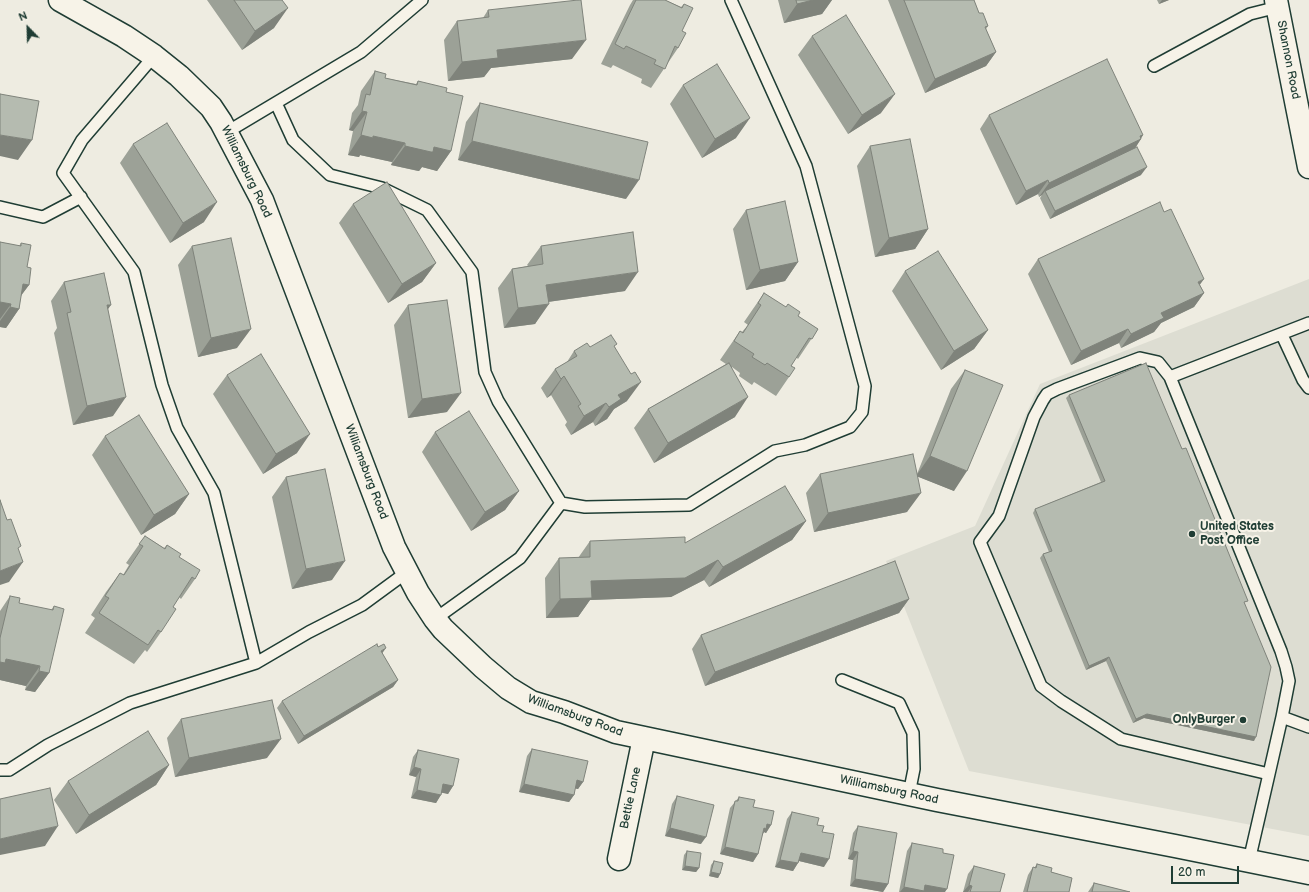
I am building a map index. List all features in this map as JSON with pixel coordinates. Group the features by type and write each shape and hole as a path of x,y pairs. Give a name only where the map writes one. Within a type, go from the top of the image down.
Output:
{"street":[{"name":"Williamsburg Road","path":"60,0 124,36 154,56 179,76 211,107 222,122 262,200 394,547 418,593 435,619 483,667 508,688 530,702 564,712 616,732 910,794 1309,873"},
{"name":"Shannon Road","path":"1277,4 1309,167"},
{"name":"Bettie Lane","path":"618,859 644,738"}],"lane":[{"path":"227,132 361,52 422,0"},
{"path":"276,103 293,140 330,175 382,188 427,210 472,272 485,372 498,401 561,503 585,507 689,505 775,451 805,445 850,427 862,412 865,386 806,166 731,0"},
{"path":"1154,66 1250,14 1277,4"},
{"path":"154,56 82,140 63,173 134,272 162,385 177,428 214,492 256,663"},
{"path":"0,207 43,217 81,197"},
{"path":"1170,377 1282,335 1309,323"},
{"path":"1282,335 1303,380 1309,388"},
{"path":"1249,861 1269,774 1282,717 1289,681 1286,667 1259,595 1170,377 1158,362 1140,358 1057,389 1048,394 1034,417 999,516 980,542 1041,686 1061,701 1121,739 1269,774"},
{"path":"435,619 520,558 561,503"},
{"path":"0,770 9,770 48,745 130,703 256,663 309,632 362,605 407,572"},
{"path":"842,680 899,703 913,733 914,769 910,794"},
{"path":"1282,717 1309,727"}],"shaded area":[{"path":"1309,279 1309,836 969,771 886,561 975,526 1040,384"}],"building":[{"path":"234,0 282,0 288,8 255,31"},
{"path":"581,0 586,40 497,50 498,58 462,62 457,21 489,17 488,10"},
{"path":"636,0 665,0 682,8 684,4 693,8 682,31 686,33 678,48 675,46 665,69 654,64 656,60 626,46 624,49 615,44"},
{"path":"796,0 813,0 797,4"},
{"path":"904,0 974,0 979,13 983,13 988,26 985,27 996,52 935,79"},
{"path":"846,15 895,94 862,115 812,36"},
{"path":"1107,59 1143,135 1140,136 1141,139 1049,183 1048,180 1026,191 989,115"},
{"path":"717,64 750,118 715,139 683,85"},
{"path":"375,71 386,74 385,78 417,85 418,81 447,88 446,92 463,96 451,151 434,147 433,152 431,152 405,146 405,143 361,135 367,112 362,111 366,94 370,95"},
{"path":"0,94 39,101 32,140 0,135"},
{"path":"480,103 648,142 639,180 472,141"},
{"path":"167,123 217,202 183,223 133,144"},
{"path":"910,139 928,229 889,238 870,146"},
{"path":"1137,147 1147,167 1055,211 1045,191"},
{"path":"387,182 436,263 402,284 353,204"},
{"path":"785,201 798,262 760,270 746,210"},
{"path":"1160,202 1164,212 1171,209 1204,279 1198,282 1204,293 1161,313 1164,318 1131,334 1128,329 1081,351 1038,259"},
{"path":"633,232 638,272 546,285 549,304 518,308 512,269 543,264 541,246"},
{"path":"231,238 251,329 211,338 192,246"},
{"path":"0,242 21,246 21,243 31,245 27,267 31,268 29,285 23,284 19,309 10,307 11,304 0,302"},
{"path":"938,251 988,330 954,351 905,271"},
{"path":"104,273 111,305 107,305 126,397 87,406 67,313 71,312 64,282"},
{"path":"764,293 786,307 788,304 800,312 798,316 818,329 812,339 809,338 791,366 795,368 789,377 767,363 765,365 752,357 754,354 734,341 740,331 743,333 761,305 758,303"},
{"path":"447,300 461,393 422,399 408,305"},
{"path":"611,335 617,344 614,346 631,374 635,372 641,382 618,395 621,399 609,407 606,403 584,416 578,406 581,404 564,376 561,379 555,369 577,356 574,351 587,343 590,347"},
{"path":"261,354 310,434 276,454 227,375"},
{"path":"729,363 748,397 668,443 648,409"},
{"path":"1146,363 1182,449 1186,448 1248,601 1244,602 1271,667 1256,737 1147,714 1136,719 1109,657 1089,666 1043,554 1052,551 1035,509 1105,481 1069,395"},
{"path":"965,370 1003,385 967,471 930,456"},
{"path":"469,411 519,491 485,512 435,432"},
{"path":"139,415 189,494 154,515 105,436"},
{"path":"913,454 921,493 828,513 820,474"},
{"path":"325,469 345,561 306,569 286,477"},
{"path":"785,486 806,521 723,567 718,560 685,578 591,581 592,598 560,599 559,558 590,557 590,541 685,537 685,543"},
{"path":"0,500 7,520 11,519 21,546 18,548 23,562 0,571"},
{"path":"145,536 165,549 167,545 181,554 179,557 200,570 195,579 192,577 173,607 176,609 161,632 158,630 148,645 99,613 109,598 105,596 120,573 124,575 143,546 139,544"},
{"path":"895,561 909,599 715,672 701,635"},
{"path":"10,596 20,598 19,603 53,610 54,606 64,609 49,673 39,671 40,666 6,659 5,663 0,662 0,638"},
{"path":"377,644 378,647 384,644 386,648 381,651 398,680 304,736 282,701"},
{"path":"272,700 281,739 189,758 181,719"},
{"path":"148,731 169,765 89,815 68,781"},
{"path":"532,749 588,761 583,782 577,780 574,795 524,784"},
{"path":"418,750 459,759 453,786 443,784 441,795 417,790 421,769 414,767"},
{"path":"50,788 58,826 0,839 0,799"},
{"path":"677,796 714,805 706,837 670,828"},
{"path":"739,797 755,800 753,807 774,811 771,825 767,824 766,829 764,828 758,854 725,847 735,801 738,801"},
{"path":"792,812 819,818 817,825 824,826 822,832 834,834 829,859 801,853 798,863 780,860"},
{"path":"858,826 897,833 888,884 855,879 858,852 853,851"},
{"path":"912,843 943,849 943,853 954,855 947,889 925,885 924,891 904,887"},
{"path":"687,851 701,853 699,868 685,866"},
{"path":"714,861 723,863 720,874 711,872"},
{"path":"1037,864 1052,868 1051,872 1072,878 1069,892 1027,892 1033,867 1036,868"},
{"path":"974,866 1005,874 1000,892 970,892 972,886 969,885"},
{"path":"1094,883 1130,892 1092,892"}],"place":[{"name":"United States Post Office","path":"1192,534"},
{"name":"OnlyBurger","path":"1243,720"}]}
